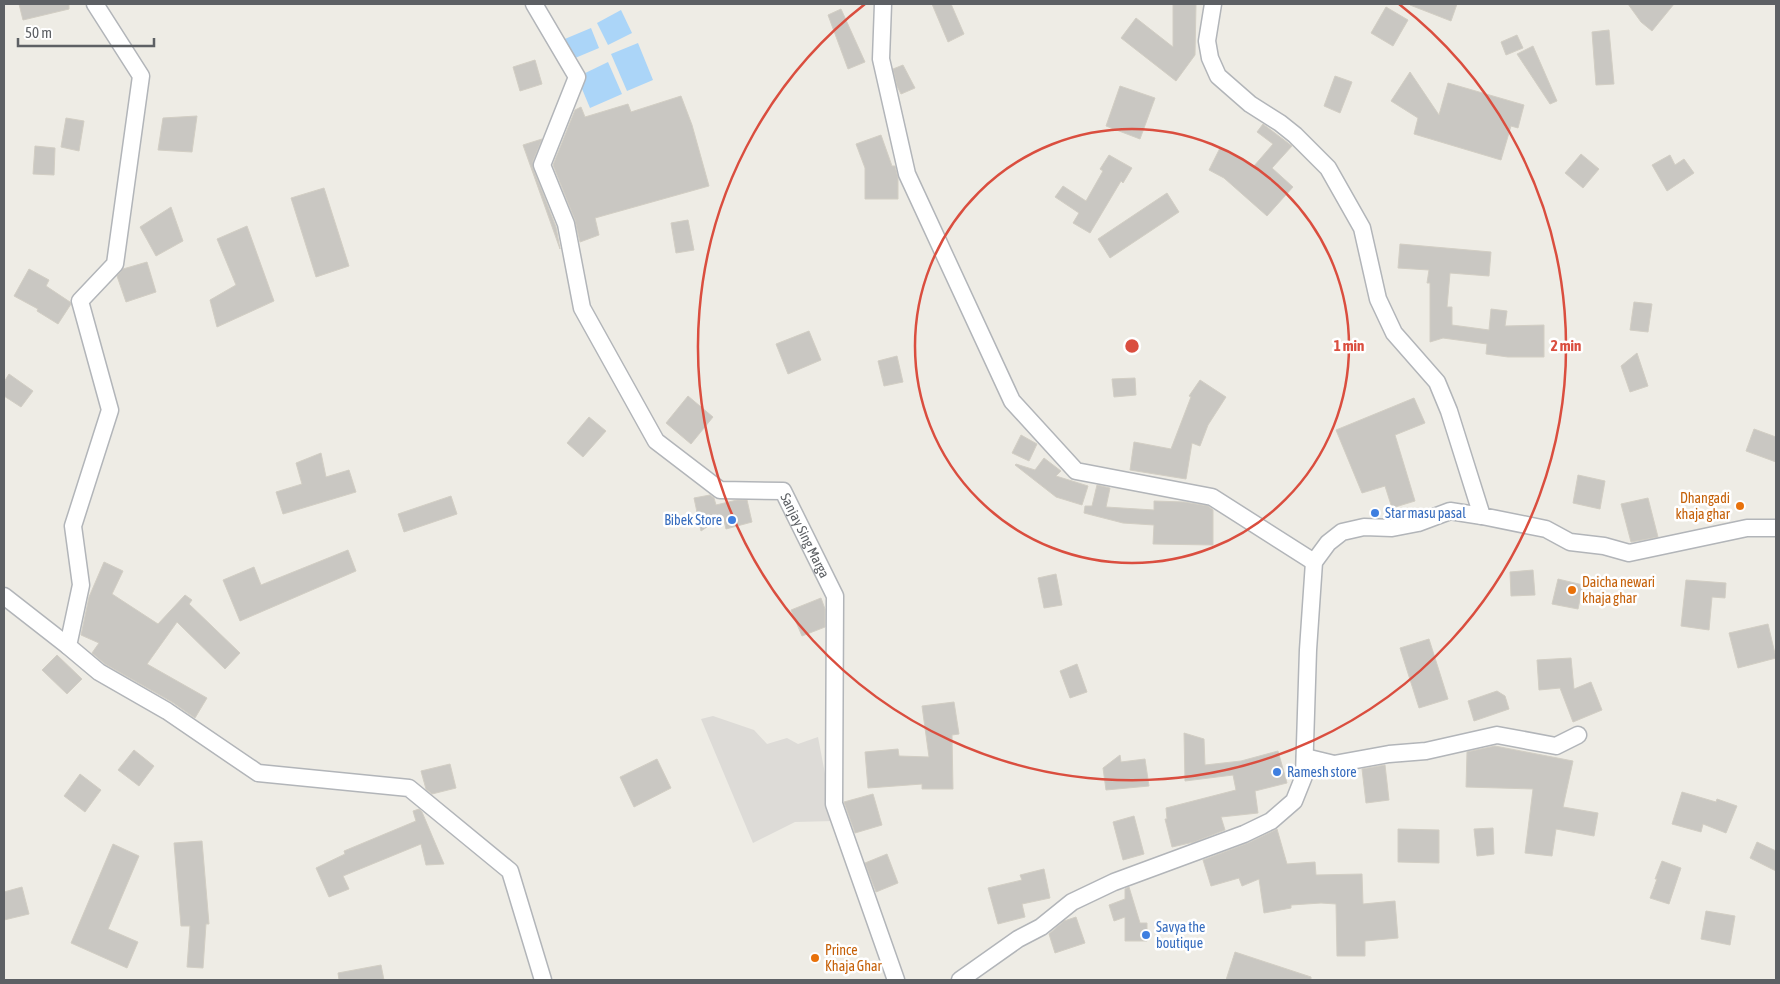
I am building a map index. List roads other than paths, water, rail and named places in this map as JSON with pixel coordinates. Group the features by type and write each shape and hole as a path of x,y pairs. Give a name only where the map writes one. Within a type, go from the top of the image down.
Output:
{"street":[{"path":"68,646 81,585 73,526 110,410 80,301 114,264 141,76 95,4"},
{"name":"Sanjay Sing Marga","path":"534,4 576,76 542,165 566,224 582,308 656,441 720,490 783,491 835,596 834,804 896,980"},
{"path":"883,4 880,59 907,174 1012,401 1076,471 1212,497 1314,562"},
{"path":"1213,4 1207,41 1210,58 1218,76 1250,104 1296,135 1328,168 1362,228 1378,299 1394,333 1437,382 1449,411 1482,516"},
{"path":"960,980 1018,939 1041,926 1072,902 1114,882 1244,834 1271,821 1294,801 1304,776 1308,650 1314,562 1328,544 1342,532 1364,527 1392,528 1418,523 1450,511 1546,529 1570,542 1604,546 1629,553 1746,528 1776,528"},
{"path":"4,596 99,672 167,711 258,773 410,788 510,871 543,980"},
{"path":"1305,757 1334,764 1388,754 1426,751 1498,735 1556,746 1578,735"}],"water":[{"path":"621,10 632,33 608,45 597,23"},
{"path":"591,28 599,48 568,61 560,41"},
{"path":"638,43 653,80 627,91 611,54"},
{"path":"608,62 622,94 590,108 577,77"}],"place":[{"name":"Dhangadi khaja ghar","path":"1740,506"},
{"name":"Star masu pasal","path":"1375,513"},
{"name":"Bibek Store","path":"732,520"},
{"name":"Daicha newari khaja ghar","path":"1572,590"},
{"name":"Ramesh store","path":"1277,772"},
{"name":"Savya the boutique","path":"1146,935"},
{"name":"Prince Khaja Ghar","path":"815,958"}]}
